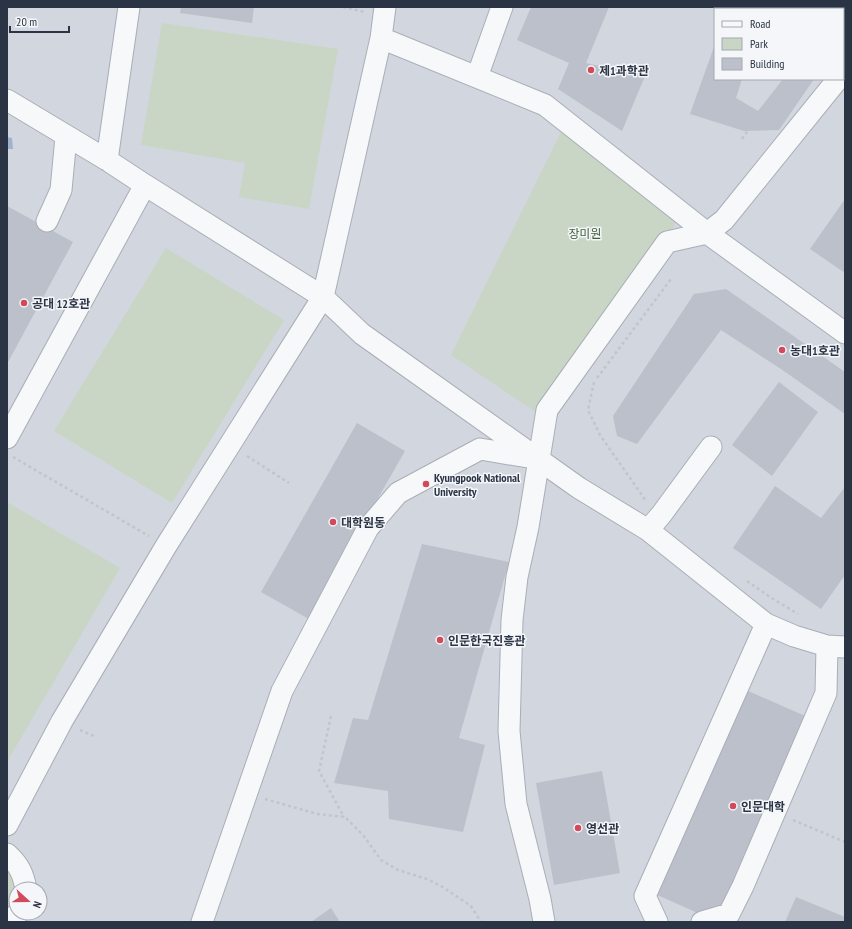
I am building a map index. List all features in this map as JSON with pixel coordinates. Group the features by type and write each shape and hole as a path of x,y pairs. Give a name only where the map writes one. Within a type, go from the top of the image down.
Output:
{"street":[{"path":"107,160 129,7"},
{"path":"7,825 62,721 166,546 323,297 381,38 384,7"},
{"path":"476,77 502,7"},
{"path":"381,38 545,105 707,233 845,333"},
{"path":"544,922 540,899 516,804 509,731 512,620 515,592 528,527 547,410 667,242 707,233 724,220 837,80"},
{"path":"7,100 66,137 107,160 323,297 362,334 579,488 648,530 766,624 794,636 836,647 826,693 743,886 729,914 702,922"},
{"path":"47,221 61,190 66,137"},
{"path":"7,438 145,185"},
{"path":"648,530 661,515 710,447"},
{"path":"202,922 282,691 368,528 398,493 480,449 538,459"},
{"path":"657,922 646,896 766,624"},
{"path":"7,854 17,863 24,881"}],"path":[{"path":"742,139 749,129"},
{"path":"230,445 289,483"},
{"path":"7,454 166,546"},
{"path":"331,716 319,771 345,817 363,835 381,860 398,870 427,879 442,886 471,906 481,922"},
{"path":"247,791 264,798 317,814 345,817"},
{"path":"789,818 845,842"}],"shaded area":[{"name":"Kyungpook National University","path":"7,7 845,7 845,922 7,922"}],"green space":[{"path":"162,23 338,49 309,209 239,197 245,163 141,145"},
{"name":"장미원","path":"562,130 679,219 537,413 451,355"},
{"path":"166,248 284,320 172,503 54,431"},
{"path":"7,502 120,568 7,762"},
{"path":"7,866 14,881 8,881 7,909"}],"water":[{"path":"7,137 12,138 13,149 7,149"}],"building":[{"path":"181,7 254,7 252,23 180,13"},
{"name":"제1과학관","path":"531,7 609,7 586,63 645,76 622,131 558,89 569,63 517,40"},
{"path":"752,7 754,8 728,8"},
{"path":"714,47 714,80 742,80 736,98 758,111 782,80 813,80 779,130 744,131 690,114"},
{"path":"845,199 845,273 810,249"},
{"name":"공대 12호관","path":"7,206 73,242 7,364"},
{"name":"농대1호관","path":"726,289 845,372 845,414 781,369 721,330 637,444 617,436 613,416 694,294"},
{"path":"779,382 818,412 772,476 732,445"},
{"name":"대학원동","path":"357,423 405,451 309,619 261,592"},
{"path":"775,486 821,518 845,487 845,575 821,609 733,548"},
{"name":"인문한국진흥관","path":"422,544 509,562 459,738 485,745 463,832 389,819 388,791 334,783 353,718 368,720"},
{"name":"인문대학","path":"746,690 812,719 718,922 655,894"},
{"name":"영선관","path":"602,771 620,873 554,885 536,783"},
{"path":"796,897 845,917 845,922 785,922"},
{"path":"331,908 340,922 311,922"}],"place":[{"name":"제1과학관","path":"591,70"},
{"name":"공대 12호관","path":"24,303"},
{"name":"농대1호관","path":"782,350"},
{"name":"Kyungpook National University","path":"426,484"},
{"name":"대학원동","path":"333,522"},
{"name":"인문한국진흥관","path":"440,640"},
{"name":"인문대학","path":"733,806"},
{"name":"영선관","path":"578,828"}]}
